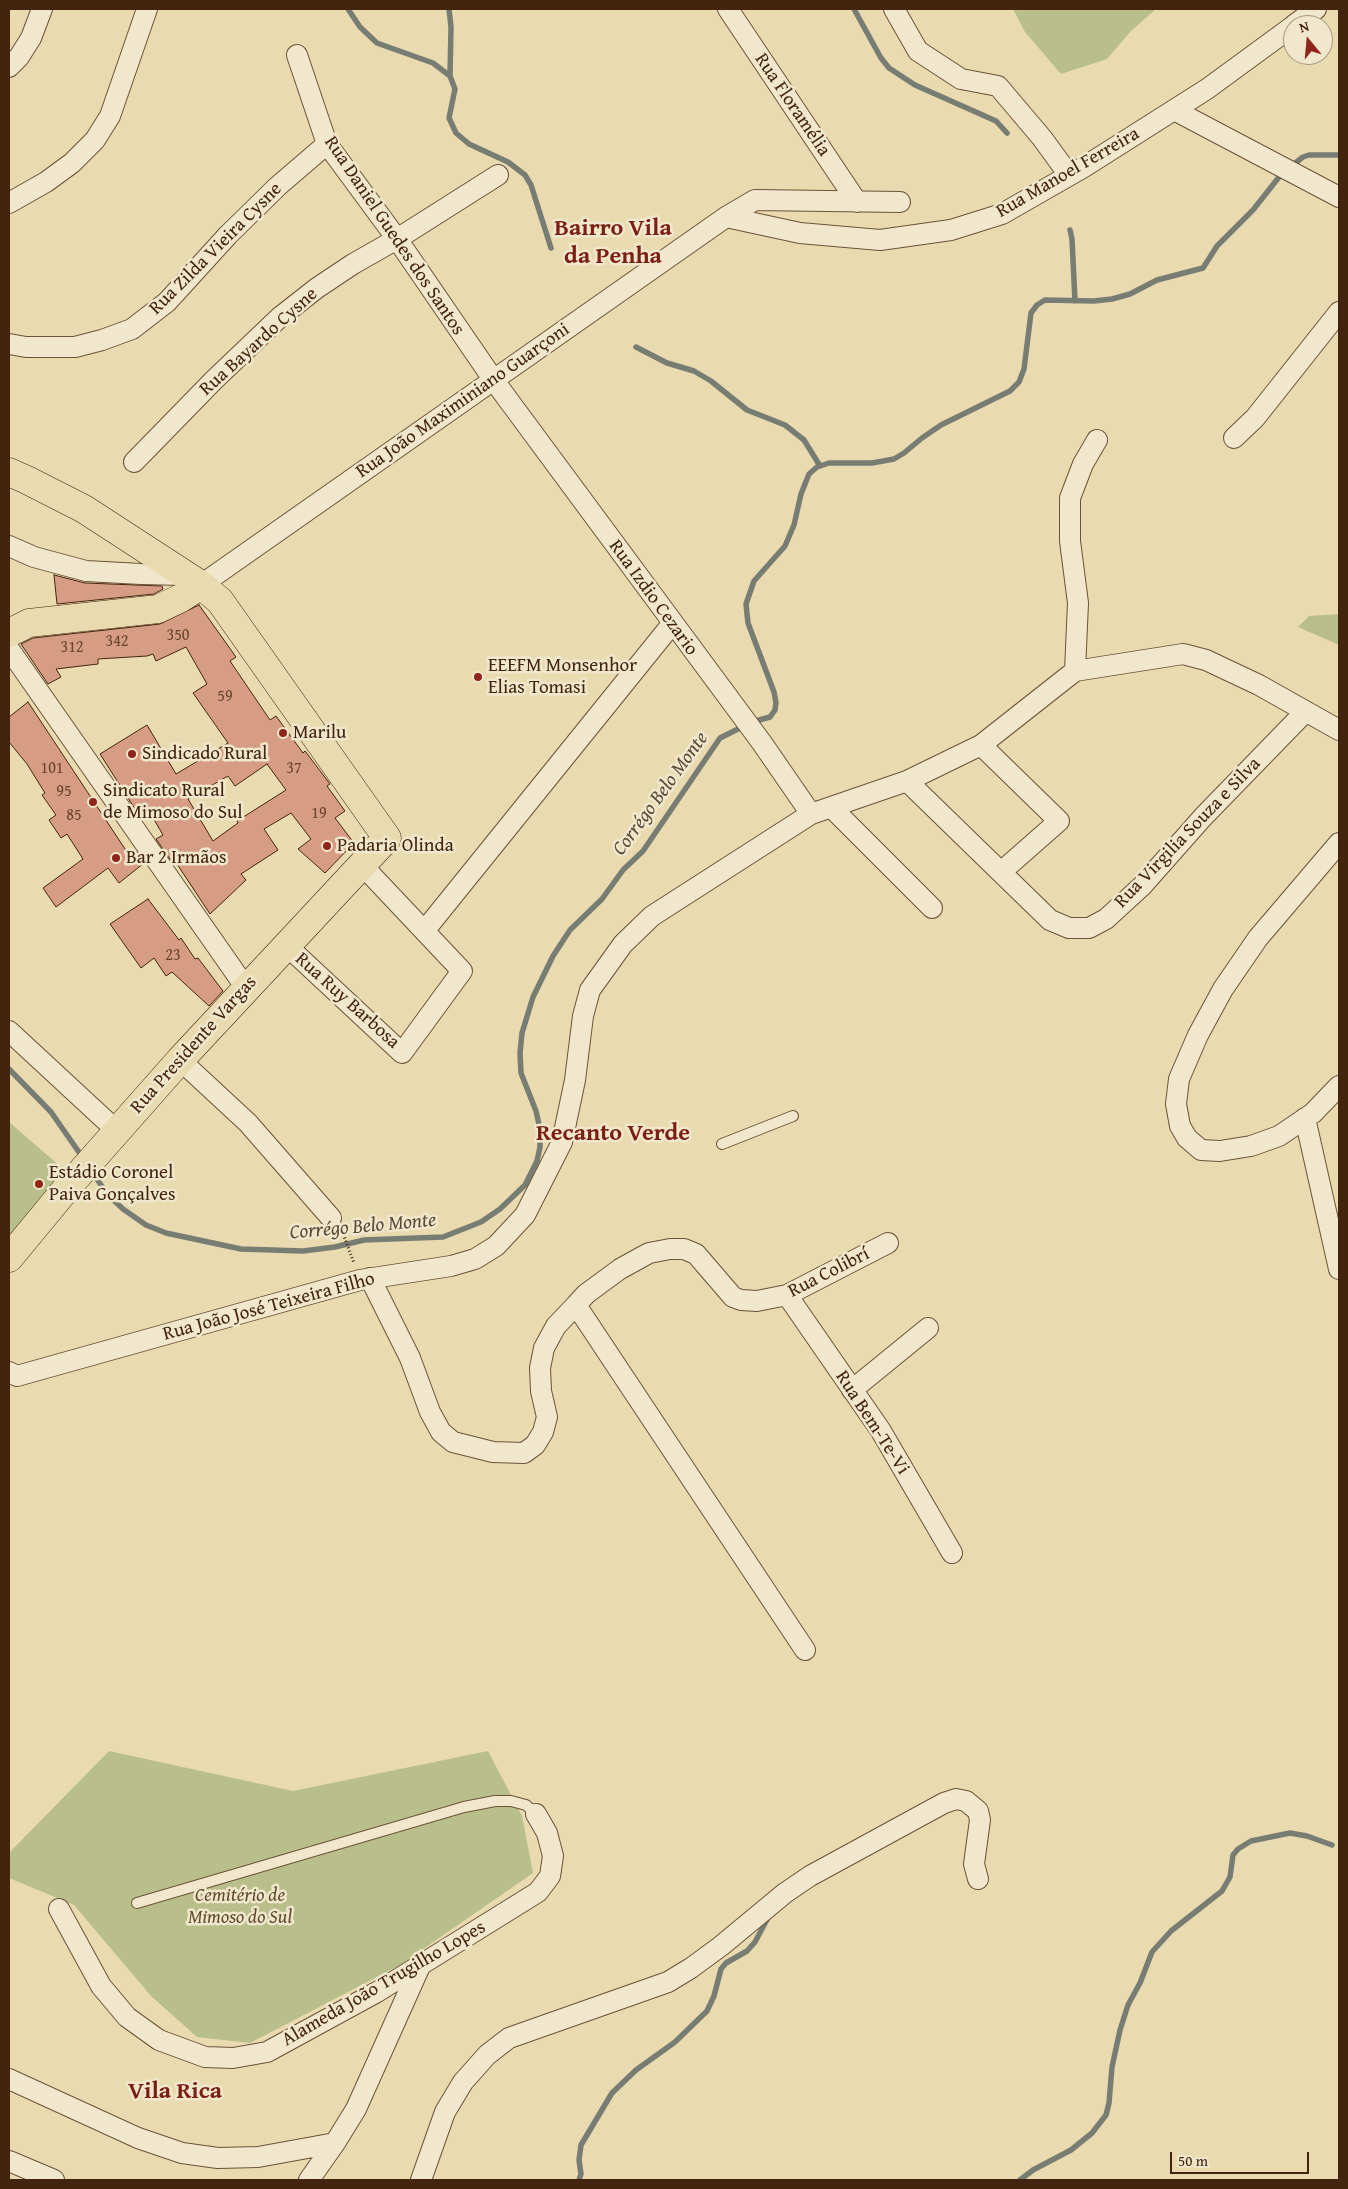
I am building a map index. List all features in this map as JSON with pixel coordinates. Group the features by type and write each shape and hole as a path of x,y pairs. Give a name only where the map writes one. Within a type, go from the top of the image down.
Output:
{"main road":[{"path":"9,472 84,509 192,580 181,598 158,609 29,623 9,633"},
{"name":"Rua Presidente Vargas","path":"9,1258 66,1189 180,1060 387,838 220,601 192,580"}],"street":[{"path":"9,67 19,57 31,38 42,9"},
{"path":"9,204 46,182 72,163 95,140 110,116 147,9"},
{"name":"Rua Floramélia","path":"728,9 857,202"},
{"path":"894,9 918,51 960,79 998,86 1042,138 1069,176"},
{"name":"Rua Manoel Ferreira","path":"726,217 800,233 880,240 951,230 1002,214 1069,176 1207,89 1283,33"},
{"name":"Rua Daniel Guedes dos Santos","path":"297,54 327,144 397,239 495,382"},
{"path":"1174,110 1339,197"},
{"name":"Rua Zilda Vieira Cysne","path":"9,344 26,347 75,348 132,329 167,302 228,235 270,193 327,144"},
{"name":"Rua Bayardo Cysne","path":"134,462 214,380 280,317 317,288 353,264 397,239 498,175"},
{"name":"Rua João Maximiniano Guarçoni","path":"192,580 726,217 755,200 900,202"},
{"path":"1234,438 1255,418 1339,312"},
{"name":"Rua Izdio Cezario","path":"495,382 672,624 762,743 811,814"},
{"path":"1097,440 1083,464 1070,498 1070,541 1078,603 1075,671 1183,654 1206,660 1259,685 1339,730"},
{"path":"9,546 34,557 86,571 141,574 192,580"},
{"path":"425,930 672,624"},
{"path":"9,649 246,988"},
{"name":"Rua João José Teixeira Filho","path":"9,1372 17,1376 360,1280 451,1266 475,1259 496,1246 525,1215 562,1142 575,1080 583,1016 590,990 623,944 652,916 811,814 907,782 981,745 1075,671"},
{"name":"Rua Virgilia Souza e Silva","path":"907,782 1050,920 1069,928 1089,928 1106,918 1142,886 1210,810 1305,712"},
{"path":"981,745 1059,820 1001,872"},
{"path":"831,807 932,908"},
{"path":"1339,843 1258,938 1228,982 1198,1035 1179,1079 1176,1104 1180,1126 1187,1138 1201,1150 1220,1151 1251,1146 1279,1136 1313,1113 1339,1086"},
{"name":"Rua Ruy Barbosa","path":"286,946 402,1052 462,971 361,864"},
{"path":"9,1031 117,1131"},
{"path":"180,1060 248,1123 331,1218"},
{"path":"1304,1118 1339,1269"},
{"name":"Rua Colibrí","path":"576,1305 586,1294 620,1270 649,1253 670,1249 684,1249 696,1254 733,1297 741,1300 756,1301 787,1295 888,1243"},
{"path":"370,1278 410,1358 430,1412 440,1432 453,1442 493,1452 524,1453 535,1445 544,1432 547,1417 540,1368 544,1348 556,1326 576,1305 804,1650"},
{"name":"Rua Bem-Te-Vi","path":"787,1295 881,1431 952,1553"},
{"path":"852,1390 928,1328"},
{"path":"421,2180 445,2112 463,2082 486,2055 509,2038 668,1982 721,1946 785,1892 810,1876 944,1803 956,1799 966,1801 978,1812 980,1820 974,1864 978,1879"},
{"name":"Alameda João Trugilho Lopes","path":"59,1909 100,1986 127,2017 159,2040 205,2057 233,2058 267,2052 377,1992 538,1892 550,1876 553,1856 547,1833 536,1814"},
{"path":"308,2180 335,2143 356,2109 421,1964"},
{"path":"9,2079 138,2138 182,2153 218,2158 258,2157 335,2143"},
{"path":"9,2161 54,2180"}],"lane":[{"path":"722,1144 793,1116"},
{"path":"137,1903 464,1807 495,1801 511,1801 526,1805 536,1814"}],"path":[{"path":"344,1233 354,1260"}],"green space":[{"path":"1013,9 1156,9 1131,31 1107,59 1061,74 1025,32"},
{"path":"1339,614 1339,645 1298,627 1309,616"},
{"name":"Estádio Coronel Paiva Gonçalves","path":"9,1122 75,1179 9,1251"},
{"name":"Cemitério de Mimoso do Sul","path":"109,1751 293,1791 488,1751 522,1816 533,1873 400,1965 250,2043 197,2037 151,1996 74,1905 9,1878 9,1853"}],"building":[{"path":"54,575 85,583 162,586 163,589 154,594 57,604"},
{"path":"199,605 236,657 230,661 270,720 276,716 303,753 305,751 330,784 327,786 345,811 335,818 354,843 325,873 298,849 311,839 291,813 264,829 278,850 241,874 246,880 210,914 175,861 172,862 156,839 163,835 145,804 135,809 100,754 147,725 176,774 228,743 193,693 207,684 186,647 156,661 153,654 98,659 98,664 56,669 61,677 48,684 21,644 33,638 160,624","holes":["267,764 286,790 237,821 238,823 213,841 188,799 228,776 235,786"]},
{"path":"28,702 129,855 136,851 144,863 119,883 108,868 56,907 43,888 83,859 67,834 61,838 49,820 56,815 42,795 45,793 27,764 9,742 9,717"},
{"path":"148,899 179,940 181,938 195,959 198,958 223,991 209,1006 172,972 166,976 154,958 141,968 110,924"}],"waterway":[{"path":"348,9 360,27 377,43 433,63 450,76 455,89 449,118 456,133 469,144 508,162 525,175 531,185 551,248"},
{"path":"449,9 451,27 450,76"},
{"path":"854,9 881,58 889,68 915,85 996,121 1007,133"},
{"name":"Corrégo Belo Monte","path":"1290,167 1303,157 1309,155 1339,155"},
{"name":"Corrégo Belo Monte","path":"92,1172 108,1195 123,1209 146,1225 166,1233 241,1249 303,1251 335,1247 364,1240 443,1237 481,1222 500,1209 525,1185 537,1161 540,1147 540,1129 536,1111 521,1073 520,1053 522,1033 533,997 553,956 570,930 602,899 623,870 643,851 720,738 752,722 770,717 775,710 774,692 748,623 746,604 754,581 785,546 794,525 801,494 809,474 817,467 829,463 872,463 894,459 941,425 1010,391 1019,382 1024,369 1031,313 1037,305 1045,300 1094,301 1112,299 1130,294 1157,280 1203,268 1217,246 1253,210 1283,172"},
{"path":"1070,230 1075,301"},
{"path":"636,347 667,363 694,371 711,381 747,410 785,425 804,440 820,466"},
{"name":"Corrégo Belo Monte","path":"9,1069 51,1112 83,1158"},
{"path":"1020,2180 1033,2170 1071,2150 1092,2133 1106,2115 1112,2067 1120,2030 1128,2005 1140,1983 1152,1952 1171,1931 1222,1891 1230,1877 1233,1855 1238,1849 1251,1841 1290,1833 1307,1836 1332,1845"},
{"path":"579,2180 581,2174 579,2160 581,2145 612,2093 636,2070 675,2042 707,2011 714,1996 721,1969 726,1963 747,1951 755,1942 770,1914"}],"place":[{"name":"EEEFM Monsenhor Elias Tomasi","path":"478,677"},
{"name":"Marilu","path":"283,733"},
{"name":"Sindicado Rural","path":"132,754"},
{"name":"Sindicato Rural de Mimoso do Sul","path":"93,802"},
{"name":"Padaria Olinda","path":"327,846"},
{"name":"Bar 2 Irmãos","path":"116,858"},
{"name":"Estádio Coronel Paiva Gonçalves","path":"39,1184"}],"district":[{"name":"Bairro Vila da Penha","path":"613,243"},
{"name":"Recanto Verde","path":"613,1134"},
{"name":"Vila Rica","path":"175,2092"}]}
